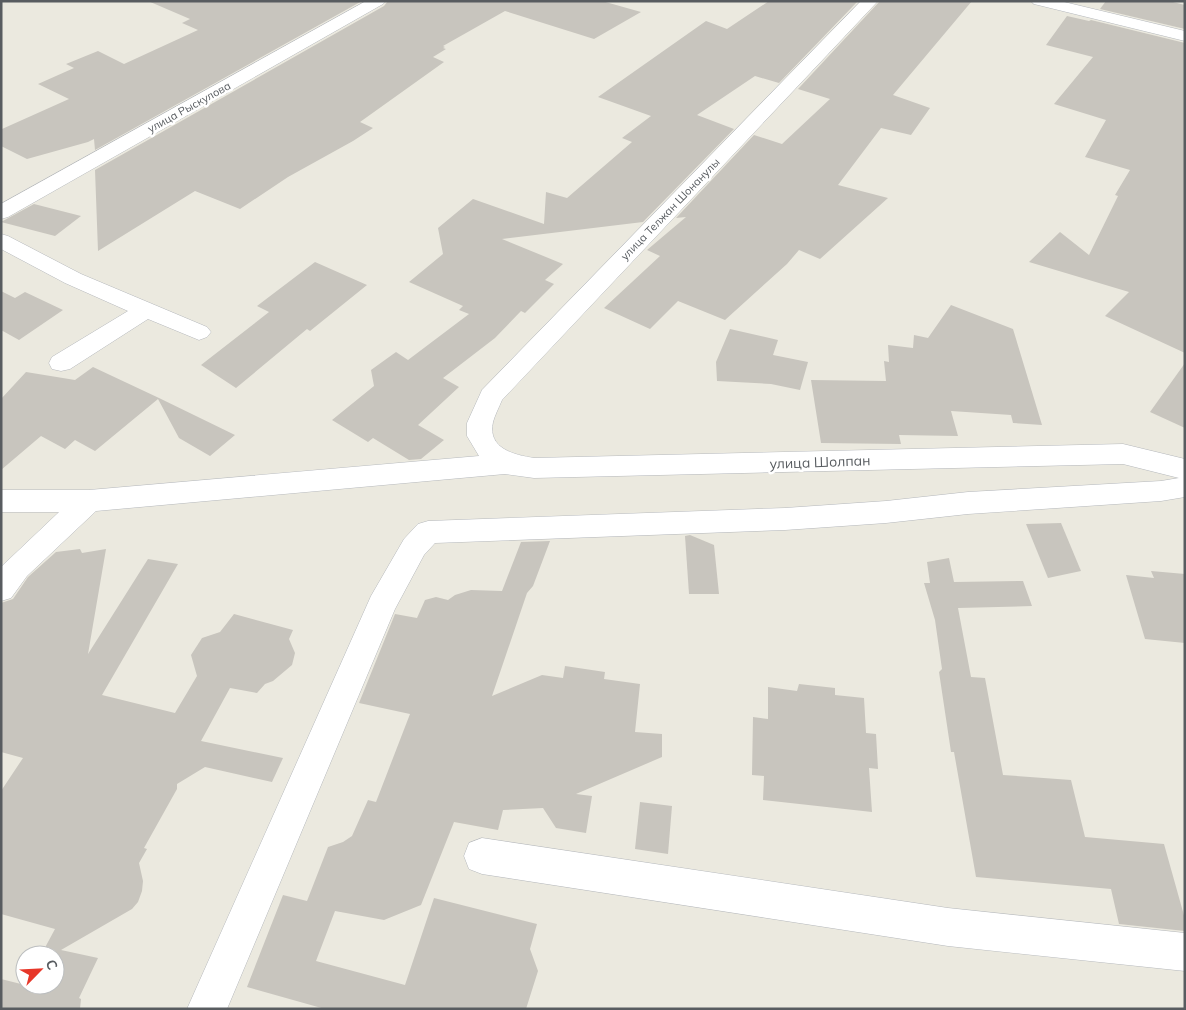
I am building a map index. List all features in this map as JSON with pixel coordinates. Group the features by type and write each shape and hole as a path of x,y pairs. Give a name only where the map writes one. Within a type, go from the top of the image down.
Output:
{"street":[{"name":"улица Рыскулова","path":"1,213 378,1"},
{"name":"улица Телжан Шонанулы","path":"505,464 489,451 480,436 480,423 491,396 870,1"},
{"path":"1039,1 1185,36"},
{"path":"1,240 30,258 73,279 199,332"},
{"path":"61,363 146,310"},
{"name":"улица Шолпан","path":"1,501 89,501 505,464 534,468 666,466 1065,454 1123,454 1185,469"},
{"path":"207,1009 382,605 414,547 428,532 785,519 886,512 968,503 1161,491 1185,487"},
{"path":"1,589 17,568 89,501"},
{"path":"482,856 948,927 1185,952"}],"building":[{"path":"148,1 362,1 95,150 94,139 27,159 1,146 2,129 69,99 38,84 74,68 66,64 98,51 124,64 198,30 182,23 190,19"},
{"path":"388,1 602,1 641,12 594,39 505,11 443,46 446,49 433,57 444,62 360,122 373,128 288,177 240,209 195,191 98,251 95,170 384,6"},
{"path":"769,1 858,1 779,83 755,76 697,115 734,129 643,222 502,239 563,264 545,280 554,284 525,313 521,311 495,338 443,378 459,387 418,425 444,440 421,459 409,460 373,438 368,442 332,420 374,386 371,370 396,352 408,360 469,314 459,310 463,306 409,282 443,254 438,228 473,199 544,224 546,192 567,198 632,142 622,138 651,116 598,97 706,21 727,29"},
{"path":"880,1 972,1 893,95 930,108 911,135 881,128 838,185 888,198 820,259 799,250 787,264 725,320 678,301 650,329 604,308 660,256 647,250 686,217 676,218 754,135 782,144 830,99 798,89"},
{"path":"1106,1 1169,1 1185,5 1185,29 1100,9"},
{"path":"1067,16 1185,43 1185,353 1105,316 1129,292 1029,262 1060,232 1089,255 1118,196 1115,195 1130,170 1085,157 1106,120 1054,104 1093,57 1046,45"},
{"path":"34,204 81,216 55,236 1,222"},
{"path":"315,262 367,285 310,331 307,329 236,388 201,365 269,312 257,306"},
{"path":"1,291 15,298 25,292 63,310 19,340 1,330"},
{"path":"951,305 1013,329 1042,425 1013,423 1011,415 951,411 958,436 899,435 901,444 821,443 811,380 886,381 884,361 889,362 888,345 913,348 914,335 928,338"},
{"path":"730,329 778,340 773,355 808,362 800,390 771,384 717,381 716,362"},
{"path":"1185,363 1185,428 1150,412"},
{"path":"93,367 235,435 210,456 179,438 158,399 95,451 75,440 65,449 41,436 1,470 1,399 26,372 75,380"},
{"path":"1061,523 1081,571 1048,578 1026,524"},
{"path":"690,535 714,545 719,594 689,594 685,536"},
{"path":"550,541 533,586 527,593 492,696 542,675 563,678 565,666 605,672 604,679 640,684 635,732 662,734 662,757 576,794 592,796 586,833 556,828 543,808 503,810 498,830 454,822 421,905 384,920 335,911 316,961 405,985 434,898 537,924 530,949 538,971 526,1009 325,1009 247,987 283,895 307,901 328,847 343,842 352,836 368,800 376,802 410,714 359,703 395,614 417,618 425,600 436,597 448,600 455,595 471,590 502,591 521,542"},
{"path":"80,549 82,553 106,549 88,654 148,559 178,564 102,695 175,713 197,676 191,655 202,638 220,632 234,614 293,630 289,639 295,653 292,665 273,681 265,684 257,693 230,688 201,741 283,758 272,782 205,767 177,784 177,789 144,848 147,849 139,863 143,881 138,902 132,909 65,948 65,945 46,945 55,929 1,914 1,791 23,758 1,752 1,603 13,599 28,577 56,552"},
{"path":"949,558 954,582 1023,581 1032,606 958,608 971,677 985,678 1003,775 1071,780 1085,837 1164,844 1185,919 1185,931 1119,924 1111,889 976,877 954,752 951,752 939,672 942,669 935,620 924,583 930,583 927,562"},
{"path":"1151,571 1185,574 1185,643 1145,639 1126,575 1154,578"},
{"path":"799,684 835,688 835,695 864,698 866,733 876,734 878,769 869,768 872,812 763,800 764,776 752,775 753,717 768,719 768,687 797,691"},
{"path":"640,802 672,806 668,854 635,849"},
{"path":"65,951 98,958 79,998 81,999 80,1009 1,1009 1,979 15,982 15,995 65,995"}]}
